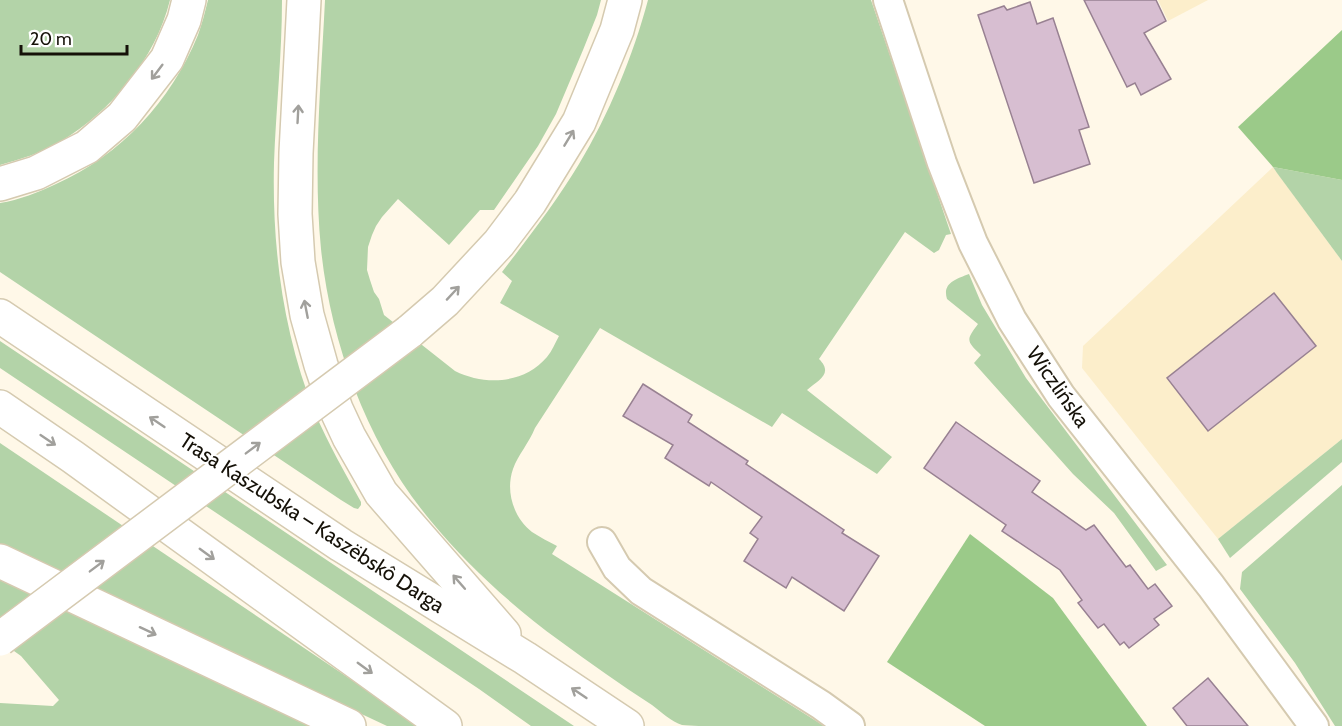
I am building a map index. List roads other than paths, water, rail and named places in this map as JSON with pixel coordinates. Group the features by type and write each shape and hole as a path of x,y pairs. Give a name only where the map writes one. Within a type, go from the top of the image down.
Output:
{"highway":[{"path":"0,184 36,173 87,147 122,117 167,59 184,20 189,0"},
{"path":"304,0 295,214 298,262 307,315 321,365 336,409 349,437 381,493 525,658"},
{"path":"0,639 409,332 445,302 499,243 530,202 579,122 617,30 626,0"},
{"name":"Trasa Kaszubska – Kaszëbskô Darga","path":"0,316 341,545 525,658 627,726"},
{"path":"0,407 73,457 445,726"},
{"path":"0,561 349,726"}],"street":[{"name":"Wiczlińska","path":"888,0 942,163 973,243 1012,320 1061,396 1211,586 1314,726"},
{"path":"602,542 617,568 641,591 821,705 850,726"}]}
